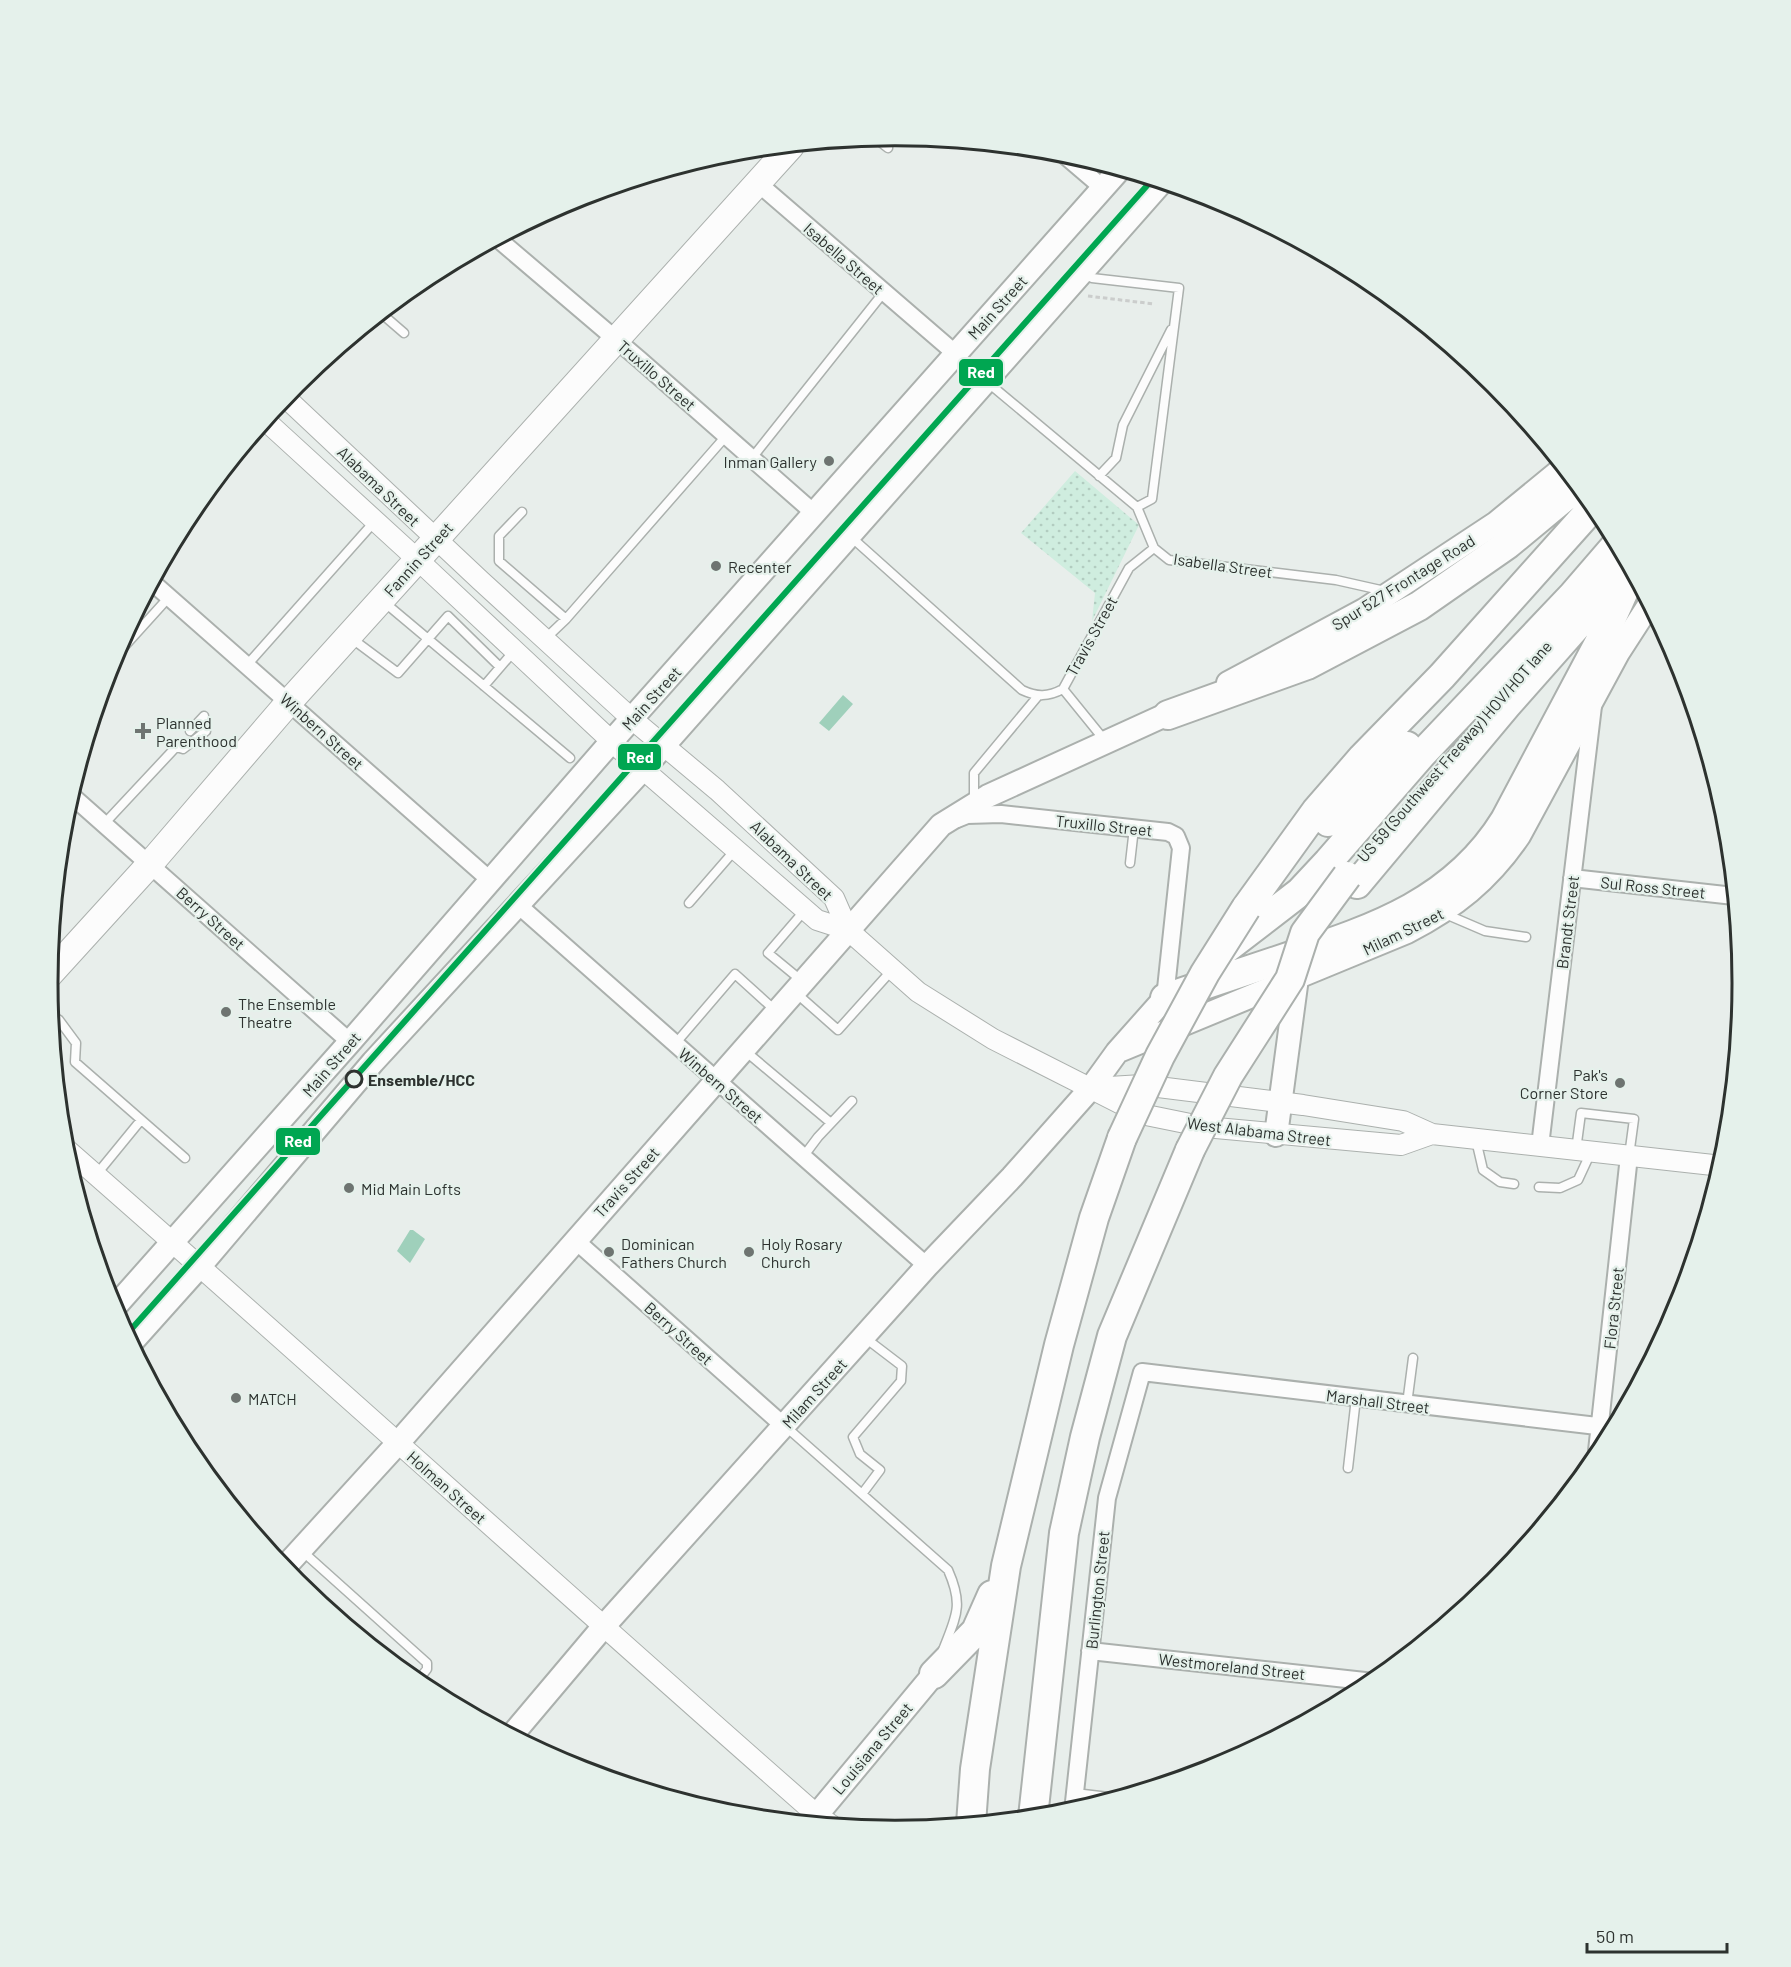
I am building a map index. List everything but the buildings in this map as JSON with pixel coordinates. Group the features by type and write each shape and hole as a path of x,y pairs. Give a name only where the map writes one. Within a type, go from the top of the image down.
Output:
{"highway":[{"path":"1168,716 1307,665 1419,606 1508,544 1572,491"},
{"path":"972,1817 975,1769 1006,1566 1059,1345 1094,1218 1122,1138 1160,1056 1205,973 1246,908 1322,816 1362,758 1442,675 1588,513"},
{"path":"1322,816 1419,734 1602,537"},
{"name":"US 59 (Southwest Freeway) HOV/HOT lane","path":"1034,1808 1064,1533 1085,1437 1112,1336 1190,1150 1227,1076 1293,979 1305,933 1352,880 1380,831 1561,629 1573,595 1611,551"},
{"path":"1352,880 1624,573"},
{"path":"1165,998 1345,938 1403,914 1450,884 1466,870 1494,838 1505,820 1609,624 1629,581"},
{"path":"1165,998 1300,892 1422,754 1573,595"},
{"path":"934,1674 976,1631 1006,1566"}],"main road":[{"name":"Fannin Street","path":"59,964 150,864 348,636 784,154"},
{"name":"Main Street","path":"121,1300 350,1042 611,742 1114,176"},
{"name":"Main Street","path":"137,1337 373,1062 643,769 986,381 1079,284 1157,188"},
{"name":"Spur 527 Frontage Road","path":"1168,716 1364,610 1496,523 1558,472"},
{"name":"Milam Street","path":"1117,1052 1407,932 1443,913 1474,888 1503,860 1534,810 1618,653 1646,613"},
{"name":"Travis Street","path":"290,1561 398,1443 941,825 988,796 1168,716"},
{"path":"1276,1135 1293,979"},
{"name":"Milam Street","path":"517,1729 604,1626 927,1266 1012,1177 1091,1088 1117,1052 1165,998"},
{"name":"Louisiana Street","path":"822,1817 934,1674"}],"street":[{"path":"1079,168 1103,188"},
{"name":"Isabella Street","path":"759,184 956,354"},
{"name":"Truxillo Street","path":"504,244 814,513"},
{"name":"Alabama Street","path":"292,404 544,640 632,719 717,790 834,898 848,930"},
{"name":"Alabama Street","path":"272,426 611,742 817,920 848,930"},
{"name":"Winbern Street","path":"159,588 490,880"},
{"name":"Brandt Street","path":"1540,1146 1594,698"},
{"name":"Berry Street","path":"79,802 350,1042"},
{"name":"Truxillo Street","path":"941,825 967,815 1001,814 1168,832 1176,836 1181,848 1165,998"},
{"name":"Sul Ross Street","path":"1572,879 1727,895"},
{"name":"Winbern Street","path":"517,904 927,1266"},
{"name":"West Alabama Street","path":"848,930 918,992 993,1039 1141,1114 1205,1126 1276,1135 1401,1145 1432,1134"},
{"name":"West Alabama Street","path":"1091,1088 1142,1085 1403,1121 1432,1134 1712,1165"},
{"name":"Flora Street","path":"1607,1422 1629,1156"},
{"name":"Holman Street","path":"78,1159 604,1626 813,1816"},
{"name":"Berry Street","path":"575,1240 784,1426"},
{"name":"Marshall Street","path":"1142,1372 1605,1427"},
{"name":"Burlington Street","path":"1074,1801 1107,1498 1142,1372"},
{"name":"Westmoreland Street","path":"1090,1651 1359,1680"}],"lane":[{"path":"1079,284 1092,278 1179,288 1152,499 1137,507"},
{"path":"752,458 884,292"},
{"path":"387,318 404,333"},
{"path":"1099,476 1116,458 1123,425 1175,323"},
{"name":"Isabella Street","path":"986,381 1137,507 1154,548 1169,560 1336,580 1391,592"},
{"path":"544,640 566,619 726,436"},
{"path":"522,512 499,536 499,561 566,619"},
{"path":"248,666 375,521"},
{"path":"850,535 1022,690 1038,696 974,773 974,804"},
{"name":"Travis Street","path":"1038,696 1063,688 1129,568 1154,548"},
{"path":"135,634 169,597"},
{"path":"382,600 570,758"},
{"path":"348,636 398,673 448,616 500,667"},
{"path":"484,686 514,650"},
{"path":"1063,688 1106,743"},
{"path":"176,747 183,749 206,731 204,716 190,731"},
{"path":"104,824 183,740"},
{"path":"1130,863 1134,828"},
{"path":"689,903 735,849"},
{"path":"805,909 768,953 838,1030 893,970"},
{"path":"1443,913 1485,932 1526,937"},
{"path":"675,1044 735,974 777,1012"},
{"path":"59,1020 76,1043 75,1062 184,1158"},
{"path":"743,1050 831,1123"},
{"path":"803,1157 852,1101"},
{"path":"1539,1186 1560,1188 1578,1180 1584,1151 1581,1113 1634,1119 1629,1156"},
{"path":"96,1175 141,1120"},
{"path":"1476,1139 1483,1170 1500,1182 1514,1184"},
{"path":"862,1494 880,1470 860,1454 853,1437 901,1381 902,1366 863,1337"},
{"path":"1407,1404 1413,1358"},
{"path":"1348,1468 1356,1398"},
{"path":"784,1426 948,1570 957,1591 956,1614 934,1674"},
{"path":"300,1550 427,1663 427,1669 423,1674"},
{"path":"1075,1792 1098,1795"}],"path":[{"path":"1079,284 1154,304"}],"shaded area":[{"path":"1075,471 1139,525 1092,621 1095,593 1021,533"},
{"path":"843,695 853,704 829,731 819,723"},
{"path":"410,1230 425,1239 410,1263 397,1251"}],"transit line":[{"name":"Red","path":"133,1327 1147,186"}],"place":[{"name":"Inman Gallery","path":"829,461"},
{"name":"Recenter","path":"716,566"},
{"name":"Planned Parenthood","path":"143,731"},
{"name":"The Ensemble Theatre","path":"226,1012"},
{"name":"Ensemble/HCC","path":"354,1079"},
{"name":"Pak's Corner Store","path":"1620,1083"},
{"name":"Mid Main Lofts","path":"349,1188"},
{"name":"Dominican Fathers Church","path":"609,1252"},
{"name":"Holy Rosary Church","path":"749,1252"},
{"name":"MATCH","path":"236,1398"}]}
